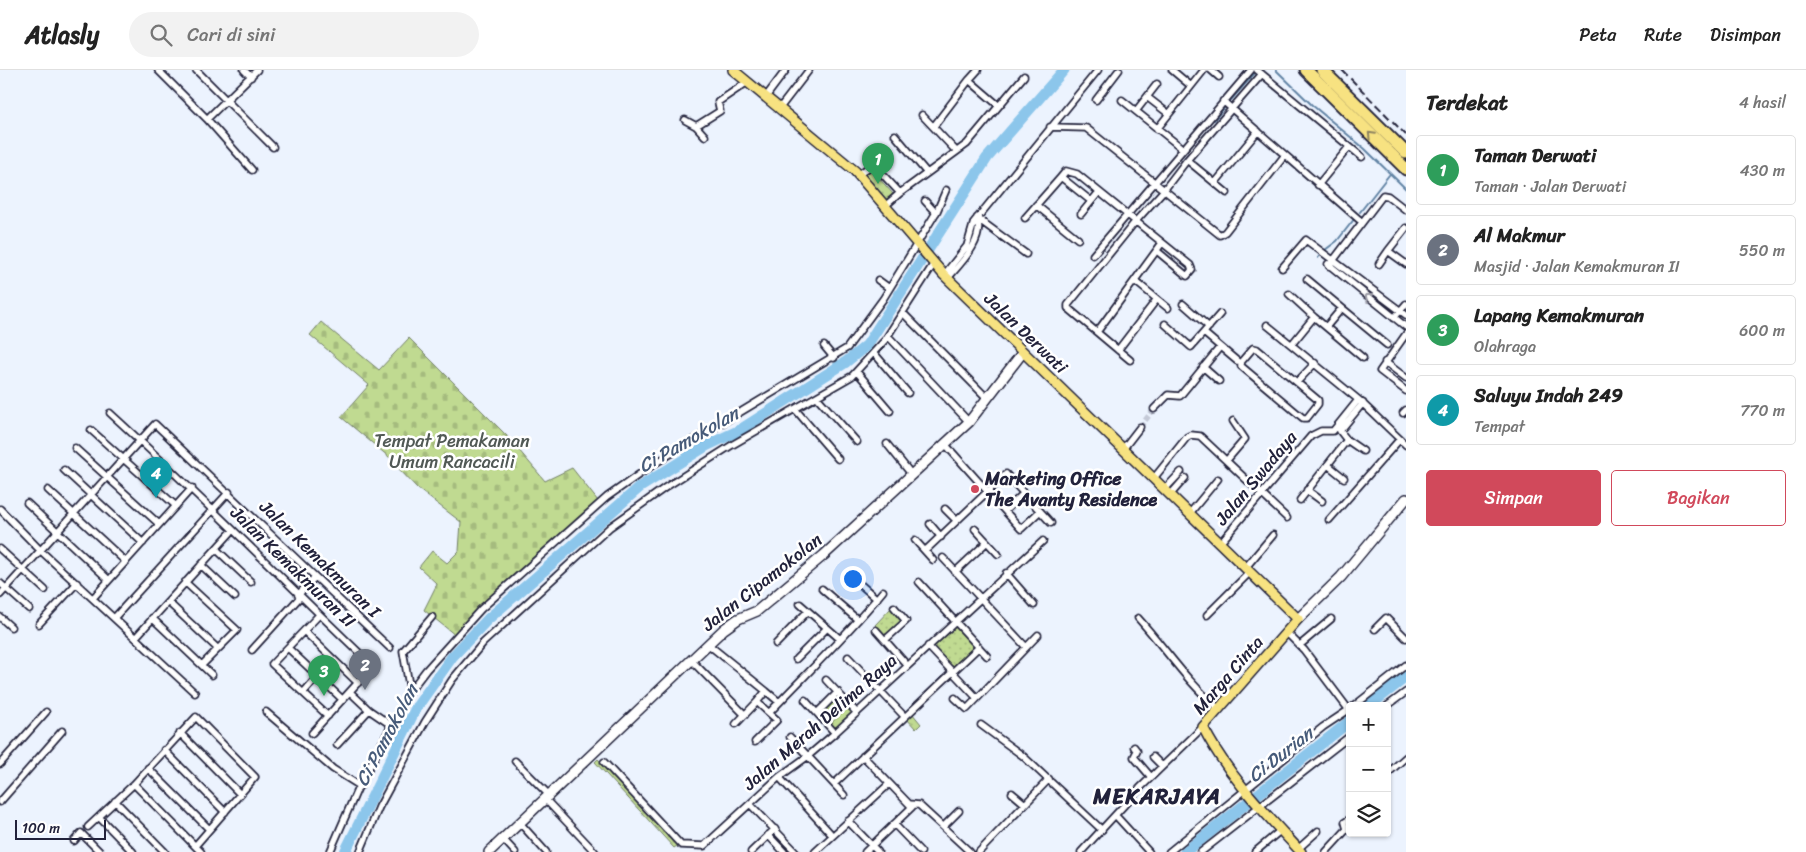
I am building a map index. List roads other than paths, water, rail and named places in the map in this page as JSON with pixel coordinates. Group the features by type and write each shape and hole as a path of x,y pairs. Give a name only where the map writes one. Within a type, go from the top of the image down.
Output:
{"highway":[{"path":"1306,70 1406,169"},
{"path":"1322,70 1406,153"}],"main road":[{"name":"Jalan Derwati","path":"734,70 746,83 858,175 945,277 1221,542 1298,619"},
{"name":"Marga Cinta","path":"1298,619 1202,727 1212,745 1246,792 1300,850"}],"street":[{"path":"158,70 252,170"},
{"path":"196,70 273,147"},
{"path":"244,70 251,77"},
{"path":"207,120 257,70"},
{"path":"765,98 786,70"},
{"path":"779,109 810,70"},
{"path":"934,126 978,70"},
{"path":"977,218 1098,70"},
{"path":"1096,100 1119,70"},
{"path":"1172,70 1191,86"},
{"path":"1157,129 1204,70"},
{"path":"1211,70 1219,77"},
{"path":"1130,360 1068,305 1135,222 1183,150 1251,70"},
{"path":"1093,256 1127,215 1187,160 1260,72 1362,157"},
{"path":"885,206 967,144 1024,76"},
{"path":"969,80 998,105"},
{"path":"696,126 720,111 718,102 746,83"},
{"path":"1136,111 1157,84"},
{"path":"1147,97 1169,114"},
{"path":"1122,100 1183,150"},
{"path":"1223,101 1362,222"},
{"path":"922,114 956,152"},
{"path":"685,120 696,126 705,136"},
{"path":"1050,127 1086,128 1220,235 1225,232 1286,155"},
{"path":"1216,183 1258,131"},
{"path":"895,135 927,173"},
{"path":"1318,185 1350,147"},
{"path":"1187,160 1227,193"},
{"path":"858,175 872,164 900,193"},
{"path":"1025,218 1065,172 1071,171 1190,264 1192,270 1187,276 1156,251"},
{"path":"1061,177 1091,201"},
{"path":"330,852 389,723 426,670 481,609 607,497 662,460 848,348 860,334 936,213 946,190"},
{"path":"1081,214 1099,192"},
{"path":"1329,266 1384,195 1406,210"},
{"path":"925,201 936,213"},
{"path":"1036,205 1078,240"},
{"path":"977,218 1008,238 1026,254"},
{"path":"945,277 974,243 980,225 977,218"},
{"path":"1379,264 1406,228"},
{"path":"1282,268 1304,240 1325,256 1334,260 1403,313"},
{"path":"1097,332 1162,243"},
{"path":"1388,251 1406,264"},
{"path":"1325,256 1329,266 1406,327"},
{"path":"360,852 379,808 425,722 452,680 483,643 610,527 666,487 732,445 845,381 857,372 888,336 932,263"},
{"path":"1307,279 1387,345"},
{"path":"878,280 889,288"},
{"path":"1135,280 1168,308"},
{"path":"1289,294 1363,358"},
{"path":"1118,350 1157,299"},
{"path":"1182,304 1209,327"},
{"path":"1394,318 1403,313 1406,304"},
{"path":"1326,327 1342,308"},
{"path":"903,313 987,398"},
{"path":"1165,324 1191,347 1220,314"},
{"path":"1292,344 1314,317"},
{"path":"1267,325 1360,401 1406,445"},
{"path":"1204,333 1237,361"},
{"path":"1406,334 1380,371 1406,391"},
{"path":"888,336 969,422"},
{"path":"824,346 834,358"},
{"path":"1154,409 1168,395 1180,396 1220,347"},
{"path":"1253,348 1257,349 1298,382 1318,402 1306,418 1242,368 1241,362 1253,348"},
{"path":"874,353 908,393"},
{"name":"Jalan Cipamokolan","path":"489,852 595,752 694,663 730,624 758,611 912,475 969,422 987,398 1026,355"},
{"path":"1385,362 1406,378"},
{"path":"1298,382 1315,363"},
{"path":"1203,367 1219,381"},
{"path":"857,372 890,411"},
{"path":"817,397 857,442"},
{"path":"1360,401 1340,431 1347,440 1363,451"},
{"name":"Jalan Swadaya","path":"1221,542 1312,436 1320,431 1333,431 1360,401"},
{"path":"795,409 838,459"},
{"name":"Jalan Kemakmuran II","path":"110,413 192,488 299,596 373,666 312,733"},
{"path":"1227,460 1245,439 1233,421"},
{"name":"Jalan Kemakmuran I","path":"140,441 155,424 229,492 390,648"},
{"path":"1123,449 1140,427"},
{"path":"91,430 176,506"},
{"path":"1154,478 1191,435 1200,436 1288,518"},
{"path":"1329,520 1400,439"},
{"path":"1300,500 1347,440"},
{"path":"0,594 140,441"},
{"path":"887,444 912,475"},
{"path":"944,444 1020,529 1040,511"},
{"path":"75,448 159,524"},
{"path":"1328,465 1344,478"},
{"path":"64,470 143,543"},
{"path":"1168,492 1181,472"},
{"path":"925,551 1006,474 1051,523"},
{"path":"1168,492 1185,478"},
{"path":"1190,513 1218,479"},
{"path":"93,598 192,488"},
{"path":"48,490 126,562"},
{"path":"1308,490 1322,501"},
{"path":"115,617 229,492"},
{"path":"1005,511 1024,493"},
{"path":"1298,619 1341,577 1406,499"},
{"path":"27,503 110,580"},
{"path":"945,509 956,520"},
{"path":"0,510 40,550 136,636 195,693"},
{"path":"930,524 941,537"},
{"path":"975,529 998,554"},
{"path":"136,636 233,530"},
{"path":"1207,615 1248,569 1273,535"},
{"path":"915,540 934,560"},
{"name":"Jalan Merah Delima Raya","path":"681,845 704,846 779,777 835,733 954,620 1043,540"},
{"path":"955,572 987,542"},
{"path":"0,549 45,590"},
{"path":"216,549 251,582"},
{"path":"943,558 1026,647"},
{"path":"201,565 235,597"},
{"path":"1006,573 1034,605"},
{"path":"252,650 315,577"},
{"path":"852,577 877,599"},
{"path":"185,582 237,630 202,665"},
{"path":"919,582 988,656"},
{"path":"0,583 29,609"},
{"path":"40,624 76,583"},
{"path":"822,589 858,620"},
{"path":"769,713 858,620 883,591"},
{"path":"168,602 218,648"},
{"path":"800,604 840,639"},
{"path":"885,640 906,621 894,608"},
{"path":"776,644 808,611"},
{"path":"319,615 272,664 328,716"},
{"path":"0,617 11,627"},
{"path":"410,691 403,651 432,617"},
{"path":"152,618 212,674"},
{"path":"1138,618 1162,644 1190,683 1219,709"},
{"path":"1374,629 1386,618 1406,638"},
{"path":"1300,645 1331,619"},
{"path":"796,659 827,628"},
{"path":"876,630 908,665"},
{"path":"304,632 358,683"},
{"path":"1286,632 1300,645 1346,702"},
{"path":"955,698 966,709 1038,636"},
{"path":"711,646 779,702"},
{"path":"928,646 977,698"},
{"path":"834,784 979,647"},
{"path":"288,648 343,700"},
{"path":"848,657 905,717"},
{"path":"694,663 745,715"},
{"path":"1359,702 1406,665"},
{"path":"303,693 318,676"},
{"path":"826,680 857,713"},
{"path":"350,692 369,710 389,723"},
{"path":"736,724 766,692"},
{"path":"817,713 838,692"},
{"path":"1391,703 1406,692"},
{"path":"805,700 835,733"},
{"path":"755,742 777,720 757,702"},
{"path":"337,745 369,710"},
{"path":"1169,852 1246,792 1323,727 1346,711"},
{"path":"0,764 46,712"},
{"path":"266,712 333,769 360,786"},
{"path":"88,827 134,784 196,717 255,777 195,846"},
{"path":"981,725 1009,744 1102,830"},
{"path":"1081,852 1151,777 1202,727"},
{"path":"0,802 62,732"},
{"path":"180,733 240,794"},
{"path":"790,737 844,794"},
{"path":"1201,852 1257,804 1346,739"},
{"path":"1134,747 1137,751 1134,757 1151,777"},
{"path":"164,750 225,812"},
{"path":"595,752 681,845 678,852"},
{"path":"863,756 912,807 865,852"},
{"path":"1153,757 1162,766"},
{"path":"1391,770 1406,757"},
{"path":"515,761 595,852"},
{"path":"148,768 209,829"},
{"path":"779,777 832,835"},
{"path":"979,852 1049,779"},
{"path":"134,784 201,852"},
{"path":"815,852 889,784"},
{"path":"1012,793 1025,804"},
{"path":"115,801 166,852"},
{"path":"750,804 796,852"},
{"path":"909,804 919,805 970,852"},
{"path":"943,827 959,811"},
{"path":"1116,816 1149,852"},
{"path":"99,817 133,852"},
{"path":"848,821 878,852"},
{"path":"520,823 546,852"},
{"path":"894,824 921,852"},
{"path":"750,852 775,829"},
{"path":"1255,852 1281,830"},
{"path":"1300,850 1318,831"},
{"path":"1326,852 1346,831"},
{"path":"74,841 81,833 100,852"},
{"path":"768,835 784,852"},
{"path":"503,839 515,852"}],"waterway":[{"name":"Ci Pamokolan","path":"345,852 416,708 452,657 488,619 640,487 706,446 740,430 846,362 867,345 987,158 1064,70"},
{"path":"1276,70 1312,105 1365,149 1406,189"},
{"path":"1231,100 1254,74"},
{"path":"1214,120 1224,108"},
{"path":"1360,212 1389,175"},
{"path":"1325,250 1337,241 1355,218"},
{"name":"Ci Durian","path":"1374,702 1406,677"},
{"name":"Ci Durian","path":"1185,852 1346,724"}],"tunnel":[{"path":"1140,427 1154,409"}],"railway":[{"path":"1342,70 1406,135"}],"place":[{"name":"Taman Derwati","path":"878,184"},
{"name":"Marketing Office The Avanty Residence","path":"975,489"},
{"name":"Saluyu Indah 249","path":"156,498"},
{"name":"Al Makmur","path":"365,690"},
{"name":"Lapang Kemakmuran","path":"324,696"}],"district":[{"name":"MEKARJAYA","path":"1157,796"}],"park label":[{"name":"Tempat Pemakaman Umum Rancacili","path":"452,451"}]}
